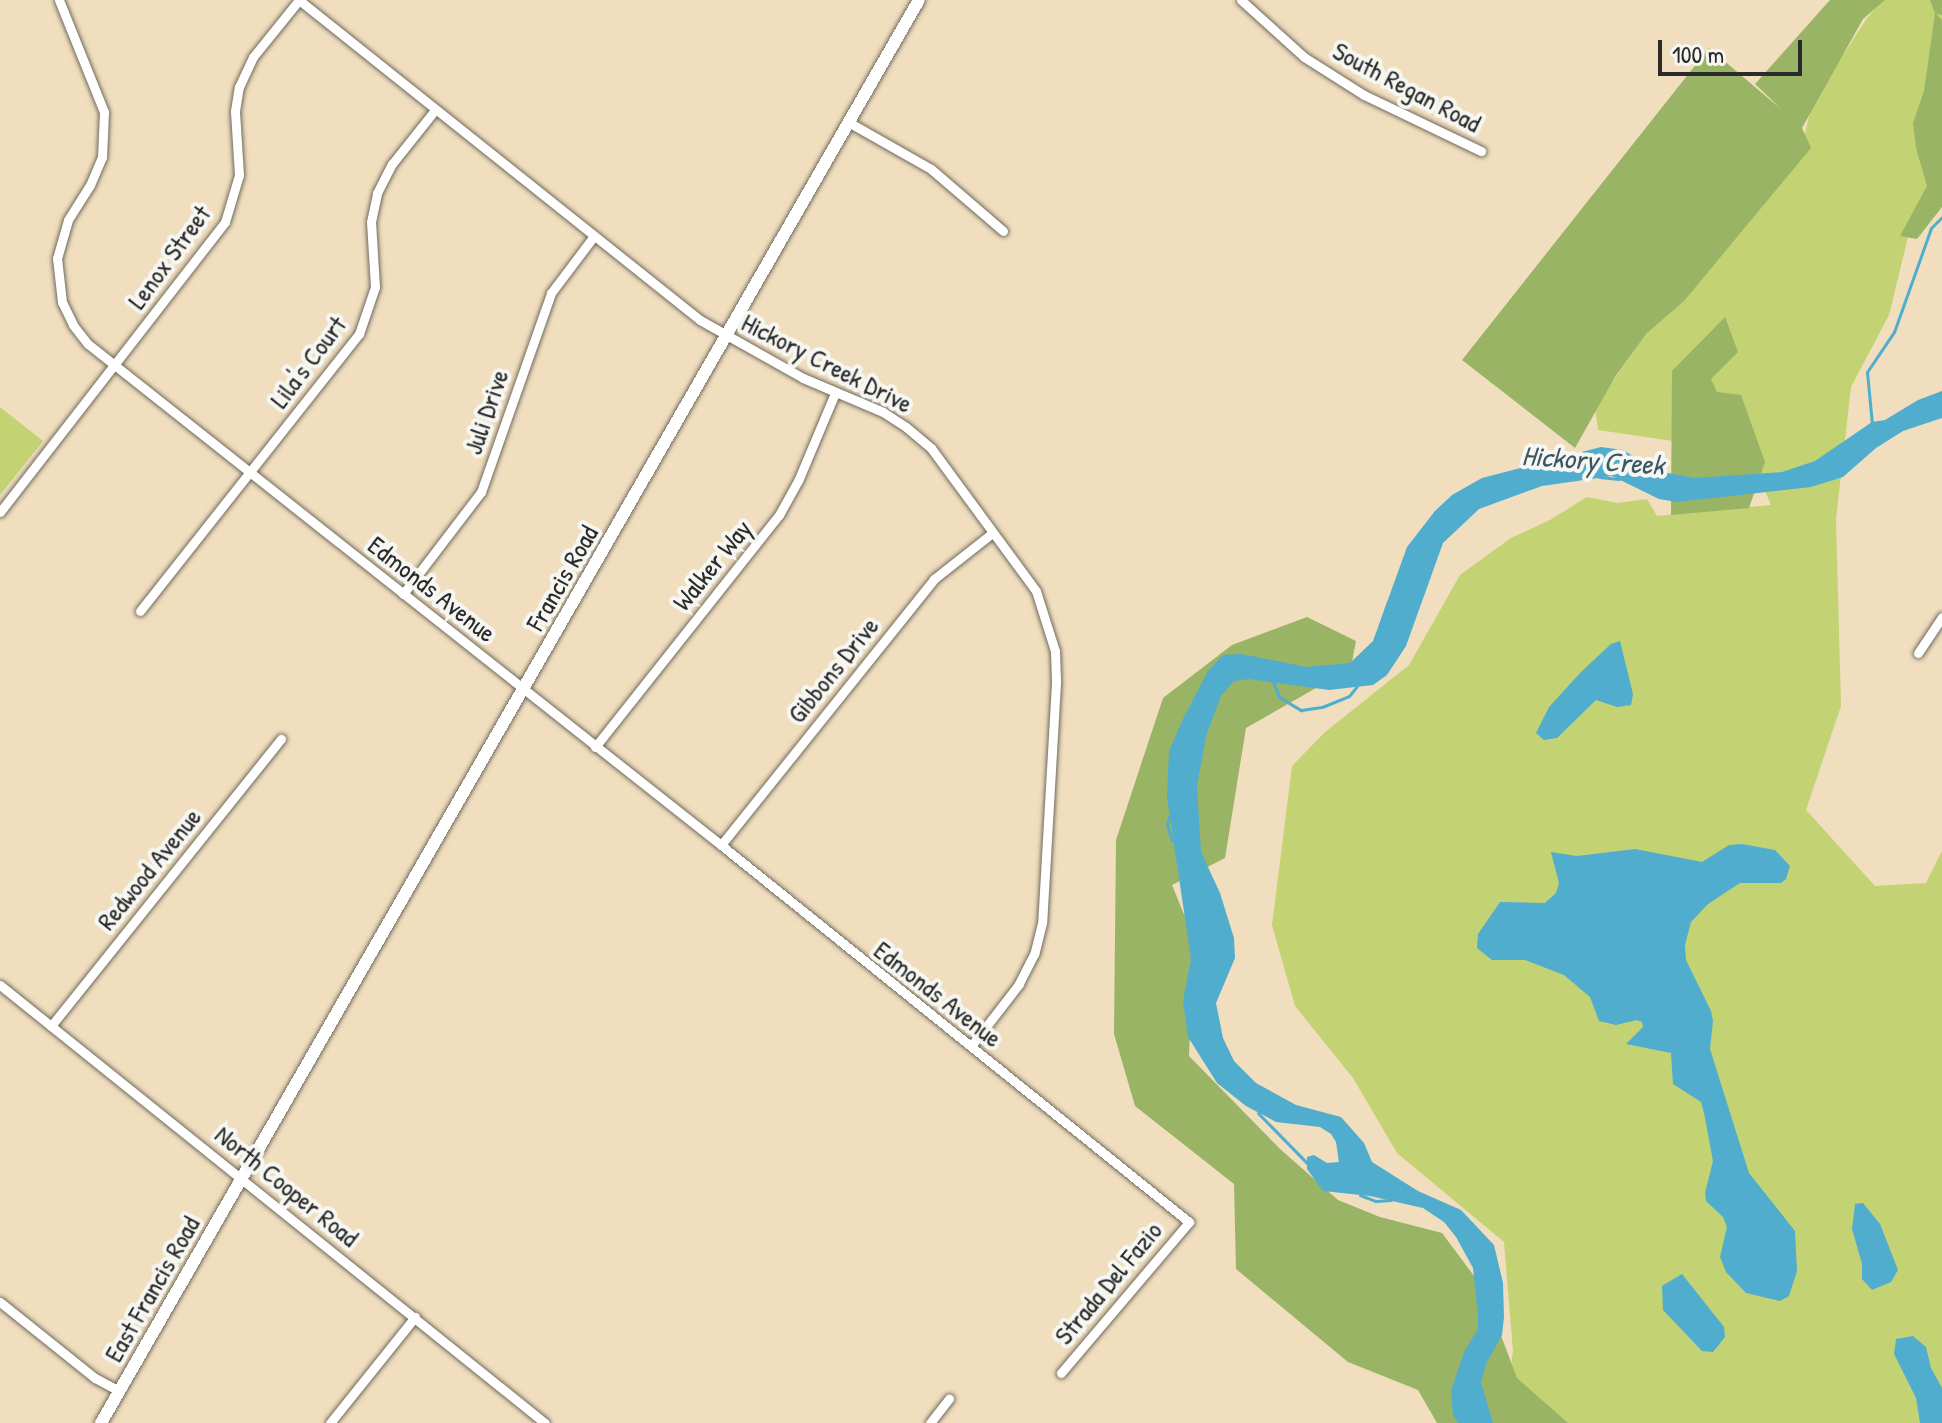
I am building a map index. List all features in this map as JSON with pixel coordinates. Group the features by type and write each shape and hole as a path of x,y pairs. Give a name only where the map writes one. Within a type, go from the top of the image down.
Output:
{"street":[{"name":"Edmonds Avenue","path":"59,0 100,94 105,134 96,174 63,229 57,258 57,280 62,302 76,330 113,366 249,475 721,845 1189,1222"},
{"name":"Lenox Street","path":"0,512 225,222 238,186 235,111 239,87 253,57 299,0"},
{"name":"Hickory Creek Drive","path":"299,0 700,320 835,393 883,412 931,448 991,534 1015,559 1036,591 1055,651 1056,683 1042,923 1034,954 1019,984 971,1046"},
{"name":"Francis Road","path":"241,1178 919,0"},
{"name":"South Regan Road","path":"1241,0 1316,65 1364,95 1481,151"},
{"name":"Lila's Court","path":"140,611 352,346 366,321 375,287 371,222 377,193 392,164 435,110"},
{"path":"850,123 931,169 1003,231"},
{"name":"Juli Drive","path":"403,594 481,492 551,293 594,236"},
{"name":"Walker Way","path":"595,747 779,515 798,481 835,393"},
{"name":"Gibbons Drive","path":"721,845 934,579 991,534"},
{"path":"1918,653 1942,617"},
{"name":"Redwood Avenue","path":"51,1026 281,739"},
{"name":"North Cooper Road","path":"0,985 545,1423"},
{"name":"East Francis Road","path":"101,1423 241,1178"},
{"name":"Strada Del Fazio","path":"1061,1373 1189,1222"},
{"path":"0,1302 95,1378 119,1391"},
{"path":"330,1423 415,1317"},
{"path":"930,1423 949,1399"}],"green space":[{"path":"1830,0 1885,0 1863,19 1802,128 1811,148 1684,301 1647,333 1615,377 1575,448 1462,360 1709,48 1781,109 1755,84"},
{"path":"1883,0 1935,0 1942,9 1942,155 1910,229 1889,315 1851,387 1836,519 1841,706 1806,810 1875,886 1926,883 1942,851 1942,1423 1529,1423 1506,1403 1513,1351 1504,1242 1397,1153 1353,1078 1295,1006 1272,925 1292,766 1324,733 1409,665 1460,575 1511,538 1550,520 1587,497 1617,503 1647,499 1657,516 1771,505 1748,452 1598,430 1595,406 1652,326 1805,134 1812,103 1867,18"},
{"path":"1930,0 1942,0 1942,15 1936,14 1942,20 1942,207 1917,239 1900,236 1927,186 1916,148 1913,123 1924,91 1935,13"},
{"path":"1725,317 1738,352 1711,379 1717,392 1741,395 1765,462 1749,508 1671,515 1672,371"},
{"path":"0,407 43,441 0,495"},
{"path":"1307,617 1356,641 1349,677 1323,684 1246,728 1225,858 1172,885 1194,939 1189,1056 1280,1149 1338,1200 1380,1217 1442,1233 1483,1288 1517,1378 1568,1423 1437,1423 1418,1390 1348,1362 1236,1269 1234,1184 1135,1106 1114,1034 1116,840 1163,698 1232,645"}],"water":[{"path":"1942,391 1942,418 1903,431 1876,448 1843,477 1811,487 1677,502 1659,499 1612,476 1542,486 1479,509 1443,543 1406,646 1387,675 1373,685 1329,690 1249,679 1234,681 1221,696 1206,736 1197,786 1201,852 1220,893 1234,938 1235,958 1216,1003 1223,1038 1234,1061 1256,1083 1296,1105 1341,1117 1364,1143 1372,1162 1418,1191 1461,1210 1494,1245 1503,1283 1504,1317 1502,1335 1486,1364 1481,1382 1493,1423 1458,1423 1453,1415 1451,1391 1464,1352 1478,1329 1478,1315 1473,1268 1456,1237 1444,1222 1423,1208 1370,1196 1323,1191 1307,1169 1307,1157 1314,1155 1327,1163 1339,1162 1336,1142 1331,1134 1320,1127 1276,1122 1246,1106 1217,1083 1188,1037 1183,1001 1191,959 1167,797 1169,751 1184,717 1208,671 1223,655 1241,654 1307,667 1350,663 1373,641 1407,547 1452,495 1482,478 1601,447 1623,450 1658,471 1694,478 1782,472 1815,461 1872,422 1885,420 1918,400"},
{"path":"1620,641 1633,694 1631,705 1617,707 1596,700 1557,738 1544,740 1536,733 1549,707 1611,644"},
{"path":"1729,845 1775,850 1790,866 1786,879 1781,883 1740,883 1708,904 1691,922 1685,945 1686,960 1711,1011 1710,1049 1749,1173 1795,1231 1797,1271 1789,1296 1780,1301 1746,1293 1726,1272 1720,1257 1727,1227 1723,1217 1706,1201 1713,1161 1704,1113 1701,1102 1673,1084 1671,1053 1626,1044 1643,1027 1642,1022 1637,1020 1616,1025 1599,1021 1590,997 1564,975 1525,960 1492,960 1477,948 1478,934 1500,902 1545,903 1556,893 1559,883 1551,852 1577,856 1635,849 1702,862"},
{"path":"1863,1203 1880,1224 1898,1270 1891,1282 1872,1290 1862,1279 1862,1264 1852,1229 1855,1204"},
{"path":"1682,1274 1724,1327 1725,1337 1713,1352 1702,1351 1663,1310 1662,1286"},
{"path":"1913,1336 1926,1347 1931,1368 1942,1388 1942,1423 1920,1423 1916,1398 1894,1354 1896,1339"}],"waterway":[{"path":"1872,424 1867,372 1894,332 1931,228 1942,217"},
{"name":"Hickory Creek","path":"1599,477 1619,479"},
{"name":"Hickory Creek","path":"1379,628 1388,602"},
{"name":"Hickory Creek","path":"1272,679 1279,697 1301,710 1322,707 1349,696 1357,686"},
{"name":"Hickory Creek","path":"1169,817 1167,825 1172,840"},
{"name":"Hickory Creek","path":"1258,1113 1309,1165"},
{"name":"Hickory Creek","path":"1360,1195 1376,1201 1391,1200"}]}
